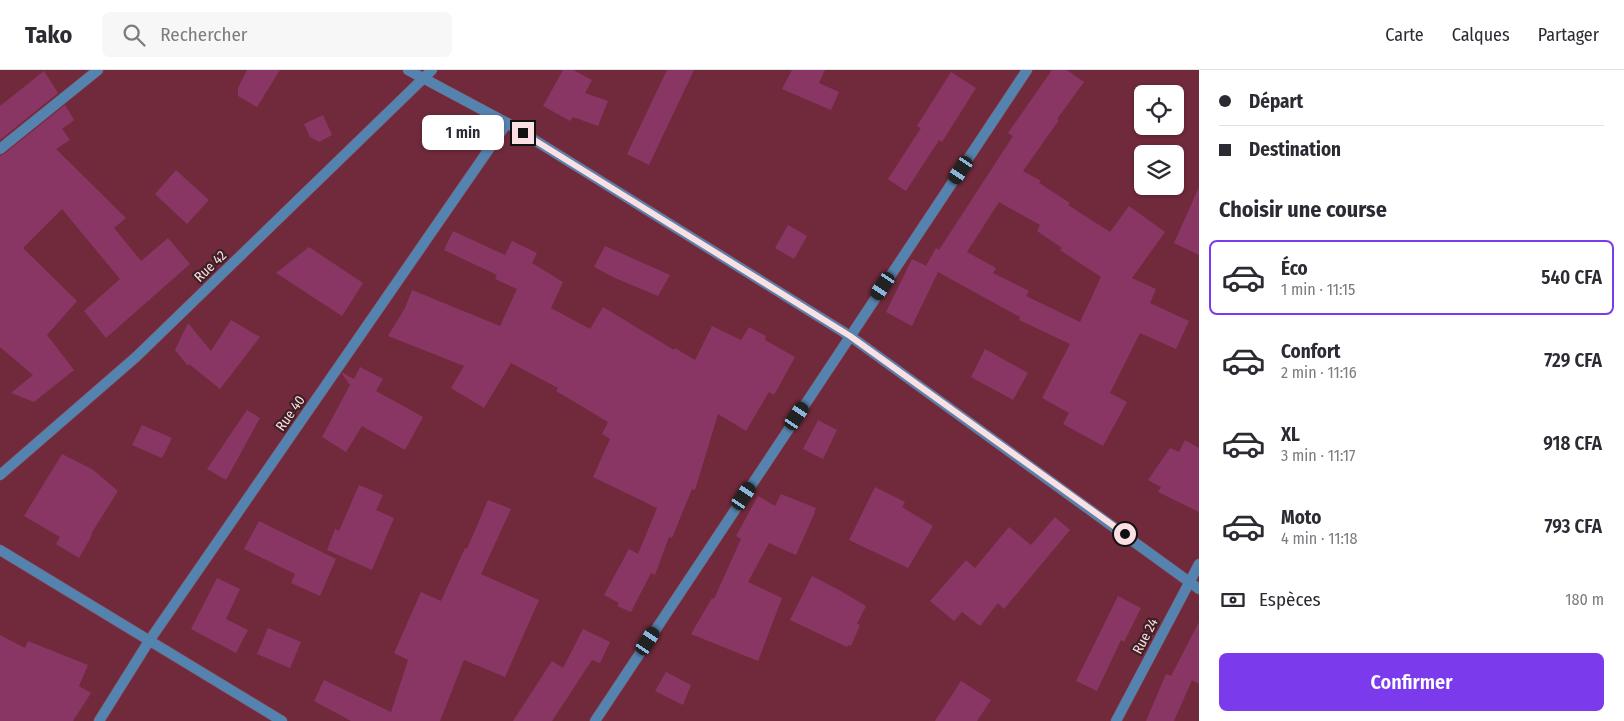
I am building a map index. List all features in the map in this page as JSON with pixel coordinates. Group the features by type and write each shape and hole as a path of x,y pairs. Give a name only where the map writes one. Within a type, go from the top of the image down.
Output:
{"street":[{"path":"0,149 98,70"},
{"path":"408,70 507,123 850,336 1199,589"},
{"name":"Rue 42","path":"0,474 136,357 432,70"},
{"path":"595,721 1027,70"},
{"name":"Rue 40","path":"99,721 149,641 507,123"},
{"path":"0,550 282,721"},
{"name":"Rue 24","path":"1116,721 1199,564"}],"building":[{"path":"247,70 280,70 257,107 238,96 238,88"},
{"path":"563,70 573,70 592,80 585,93 608,101 598,126 573,117 570,121 543,106"},
{"path":"667,70 694,70 649,165 627,154"},
{"path":"792,70 825,70 819,83 839,92 831,110 782,89"},
{"path":"1052,70 1067,70 1084,82 1023,171 1041,181 1039,183 1070,203 1068,205 1110,232 1129,206 1165,232 1132,278 1156,289 1150,303 1189,321 1176,349 1140,333 1110,393 1127,402 1103,446 1063,424 1069,413 1042,398 1070,344 1019,320 1020,317 938,272 912,326 886,312 912,259 926,266 936,248 939,250 1013,136 1008,133","holes":["999,202 1040,225 1037,231 1062,248 1060,250 1101,277 1080,322 1026,296 1029,291 993,273 996,268 967,252"]},
{"path":"44,71 58,93 0,140 0,106"},
{"path":"951,72 976,88 942,142 939,140 906,191 888,179 921,128 917,126"},
{"path":"65,105 74,120 62,129 70,140 56,149 126,218 114,228 141,261 168,238 190,264 106,338 84,311 120,279 62,209 23,248 77,301 47,335 74,370 34,402 11,393 33,375 0,347 0,156"},
{"path":"323,115 332,135 319,142 310,137 304,124"},
{"path":"176,170 209,200 187,224 155,194"},
{"path":"1199,187 1199,255 1174,243"},
{"path":"788,225 807,236 794,259 775,248"},
{"path":"453,231 505,255 512,241 537,253 532,263 563,282 551,308 590,329 603,307 674,350 675,348 695,360 712,326 741,340 749,327 766,336 765,340 795,357 774,395 769,392 746,431 718,414 695,490 692,489 672,538 669,537 655,575 651,573 631,612 617,606 619,603 604,595 629,549 638,554 657,508 593,477 610,439 602,434 608,422 556,391 558,388 511,363 484,408 451,388 464,366 388,336 405,308 412,290 500,326 517,289 495,279 497,275 444,250"},
{"path":"605,246 670,275 658,296 594,267"},
{"path":"309,247 363,283 342,316 276,273"},
{"path":"231,320 260,337 220,389 189,364 188,366 175,350 188,323 211,351"},
{"path":"985,349 1028,373 1013,400 971,377"},
{"path":"360,367 383,379 376,391 423,417 405,450 362,426 346,452 322,437 350,385 342,374 354,379"},
{"path":"247,410 260,418 226,480 207,469"},
{"path":"818,420 837,430 823,459 803,449"},
{"path":"142,425 172,438 162,458 132,445"},
{"path":"1185,440 1199,448 1199,512 1158,492 1161,487 1148,480 1170,448 1179,452"},
{"path":"62,454 92,469 118,491 91,534 79,558 56,544 60,537 24,516"},
{"path":"359,485 383,495 376,510 394,518 372,570 327,550 335,529 339,531"},
{"path":"875,487 905,502 902,507 933,526 908,568 849,540"},
{"path":"781,494 816,508 796,555 769,543 748,582 782,598 758,661 691,634 712,598 714,599 741,539 736,536 758,496 775,506"},
{"path":"488,500 511,509 481,574 539,600 505,677 464,660 440,721 351,721 314,701 324,680 391,712 408,660 394,653 421,592 441,601 465,548 467,549"},
{"path":"1055,517 1070,530 1004,609 998,603 980,626 962,612 954,621 930,601 966,560 975,568 1009,527 1031,545"},
{"path":"259,521 336,559 320,596 291,583 295,574 244,549"},
{"path":"812,576 866,606 857,624 860,625 851,646 848,645 847,647 790,620"},
{"path":"217,578 240,589 226,619 248,630 236,653 191,629"},
{"path":"1118,596 1141,608 1124,642 1121,640 1097,691 1076,681"},
{"path":"1199,622 1199,684 1192,680 1174,721 1146,721 1166,674 1171,676"},
{"path":"268,628 301,642 290,668 257,654"},
{"path":"583,629 610,642 600,663 592,660 552,721 513,721 552,661 563,668"},
{"path":"0,635 25,648 28,641 88,665 79,686 91,693 73,721 0,721"},
{"path":"666,672 691,685 683,705 655,691"},
{"path":"961,681 991,700 977,721 935,721"}],"route":[{"path":"523,133 850,336 1125,534"}]}
